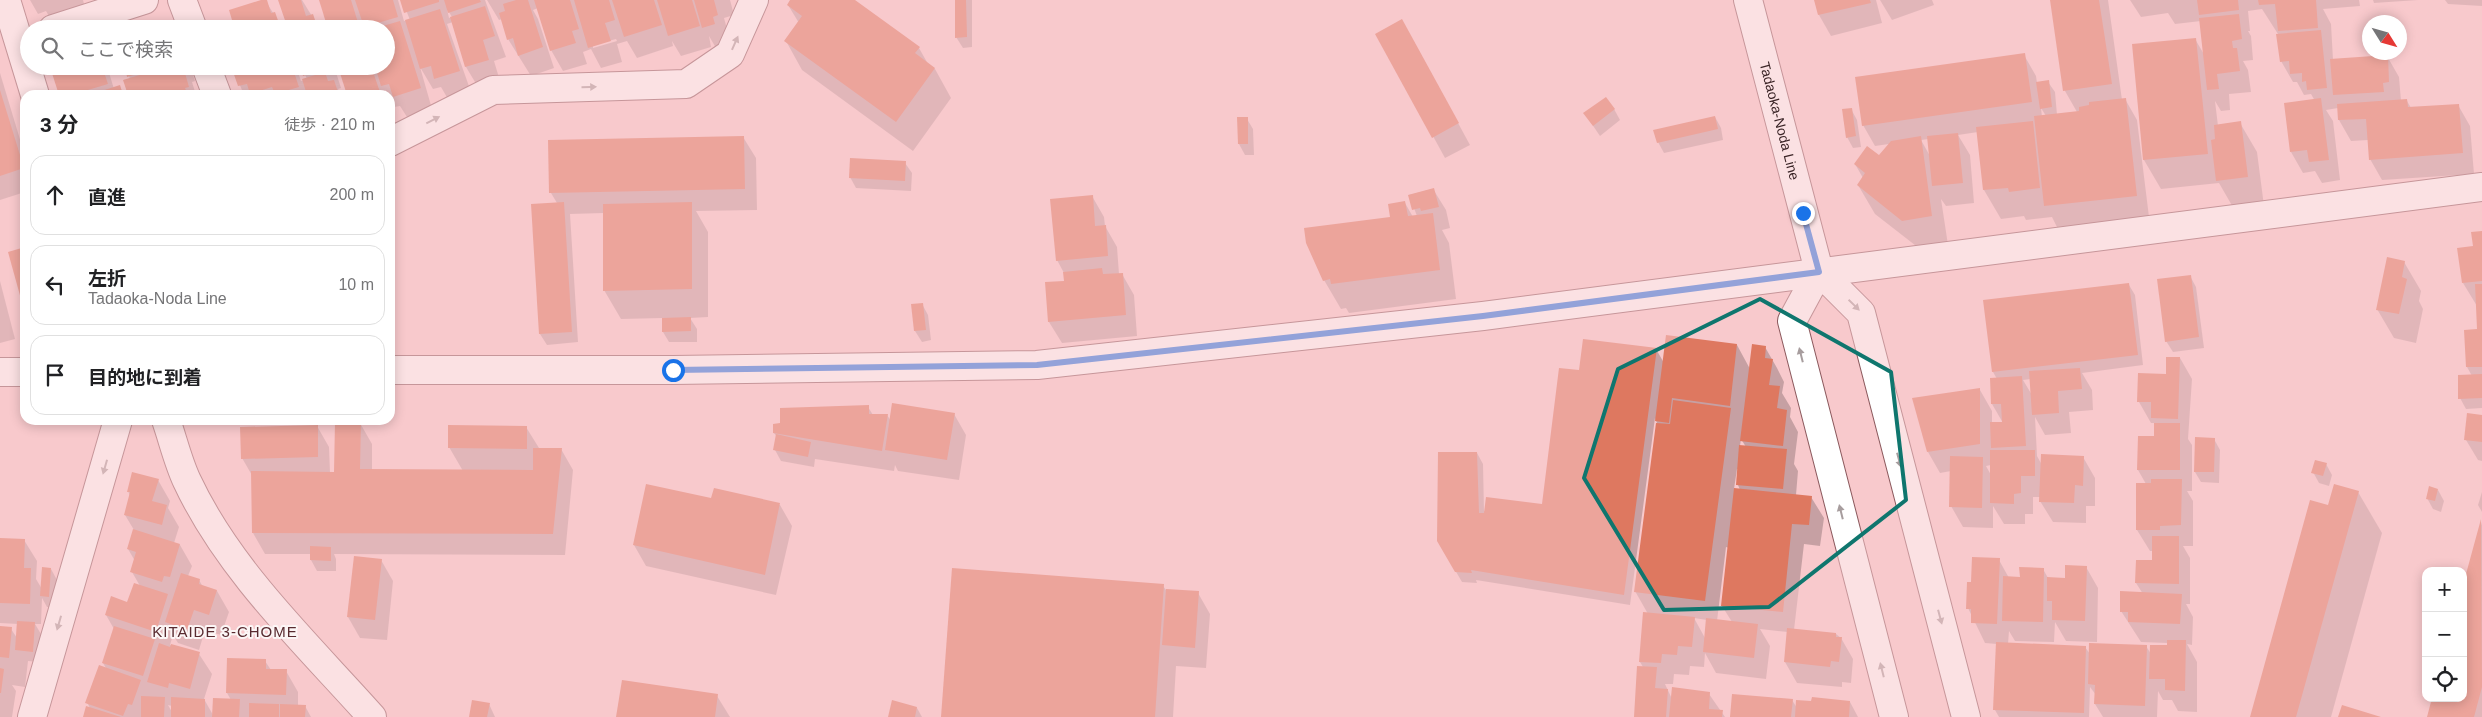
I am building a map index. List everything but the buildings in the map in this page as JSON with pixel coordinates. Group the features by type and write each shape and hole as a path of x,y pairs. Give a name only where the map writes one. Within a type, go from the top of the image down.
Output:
{"street":[{"path":"6,0 20,30"},
{"path":"81,20 144,0"},
{"path":"182,0 189,20"},
{"path":"395,139 493,90 686,84 730,54 754,0"},
{"name":"Tadaoka-Noda Line","path":"1748,0 1819,272"},
{"path":"31,75 34,90"},
{"path":"209,75 215,90"},
{"path":"395,370 673,370 1037,365 1483,316 2482,187"},
{"path":"1819,272 1792,321 1894,717"},
{"path":"1819,272 1861,313 1966,717"},
{"path":"0,372 20,372"},
{"path":"32,717 117,425"},
{"path":"168,425 187,480 212,526 240,568 372,717"}],"highlighted area":[{"path":"1760,299 1891,372 1906,500 1769,607 1664,610 1584,478 1618,369"}],"district":[{"name":"KITAIDE 3-CHOME","path":"225,631"}],"route":[{"path":"673,370 1037,365 1483,316 1819,272 1803,213"}]}
